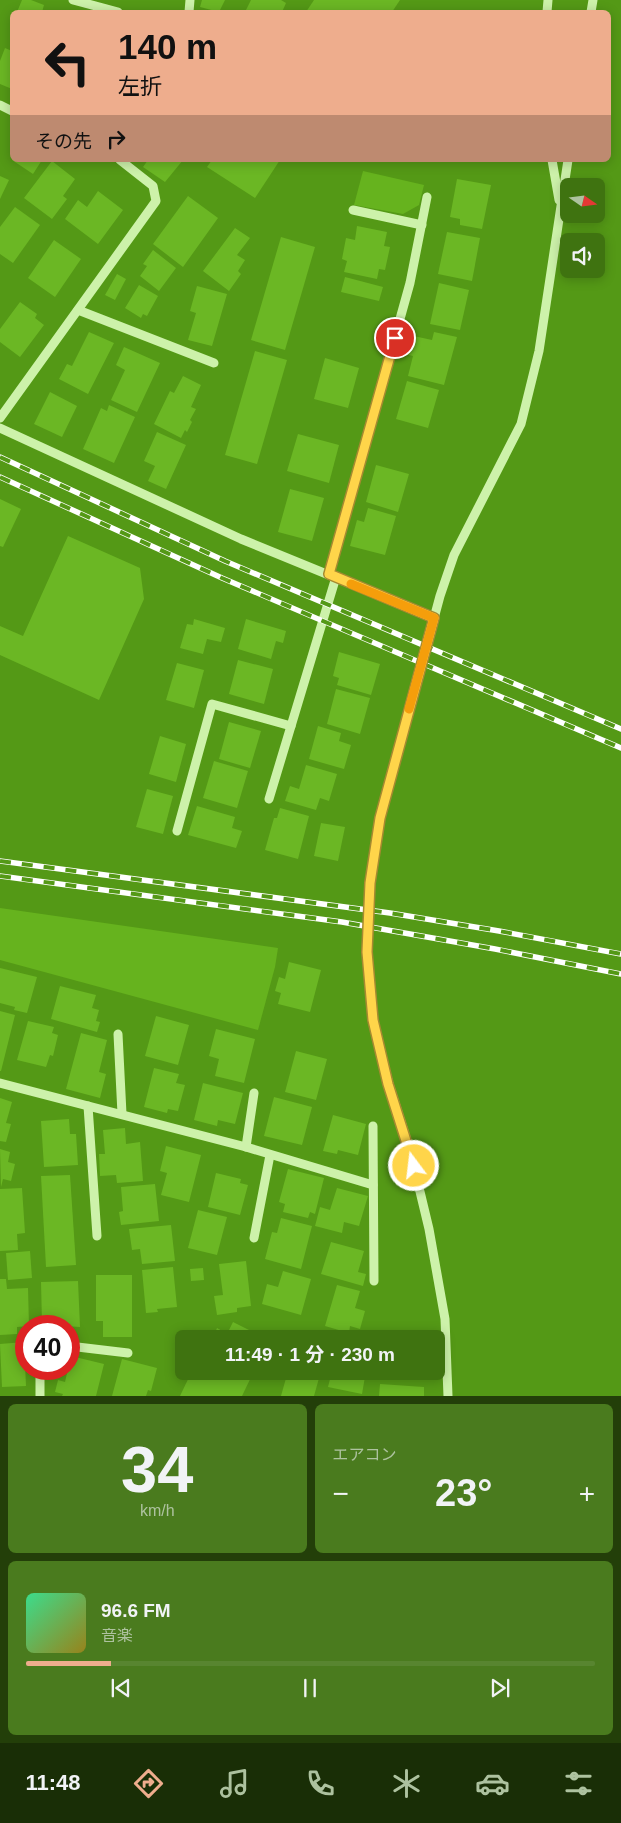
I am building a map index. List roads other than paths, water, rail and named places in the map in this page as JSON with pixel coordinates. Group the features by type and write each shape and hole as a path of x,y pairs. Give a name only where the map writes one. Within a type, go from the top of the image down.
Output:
{"street":[{"path":"73,0 110,10"},
{"path":"0,418 156,201 153,186 123,162"},
{"path":"552,162 560,203"},
{"path":"565,178 568,162"},
{"path":"269,799 333,576 410,283 427,197"},
{"path":"353,210 422,225"},
{"path":"448,1396 445,1319 430,1229 410,1150 388,1084 373,1020 367,952 370,883 380,818 440,596 454,555 520,424 540,351 560,215"},
{"path":"78,310 214,363"},
{"path":"0,428 241,539 434,618"},
{"path":"177,831 212,704 291,726"},
{"path":"118,1034 122,1114"},
{"path":"0,1083 246,1147 373,1186"},
{"path":"246,1147 254,1092"},
{"path":"88,1106 97,1236"},
{"path":"374,1126 374,1281"},
{"path":"254,1238 270,1155"},
{"path":"80,1347 128,1353"},
{"path":"40,1380 40,1396"}],"railway":[{"path":"0,457 225,561 621,729"},
{"path":"0,477 222,578 621,748"},
{"path":"0,861 390,913 621,954"},
{"path":"0,876 342,922 621,974"}]}
